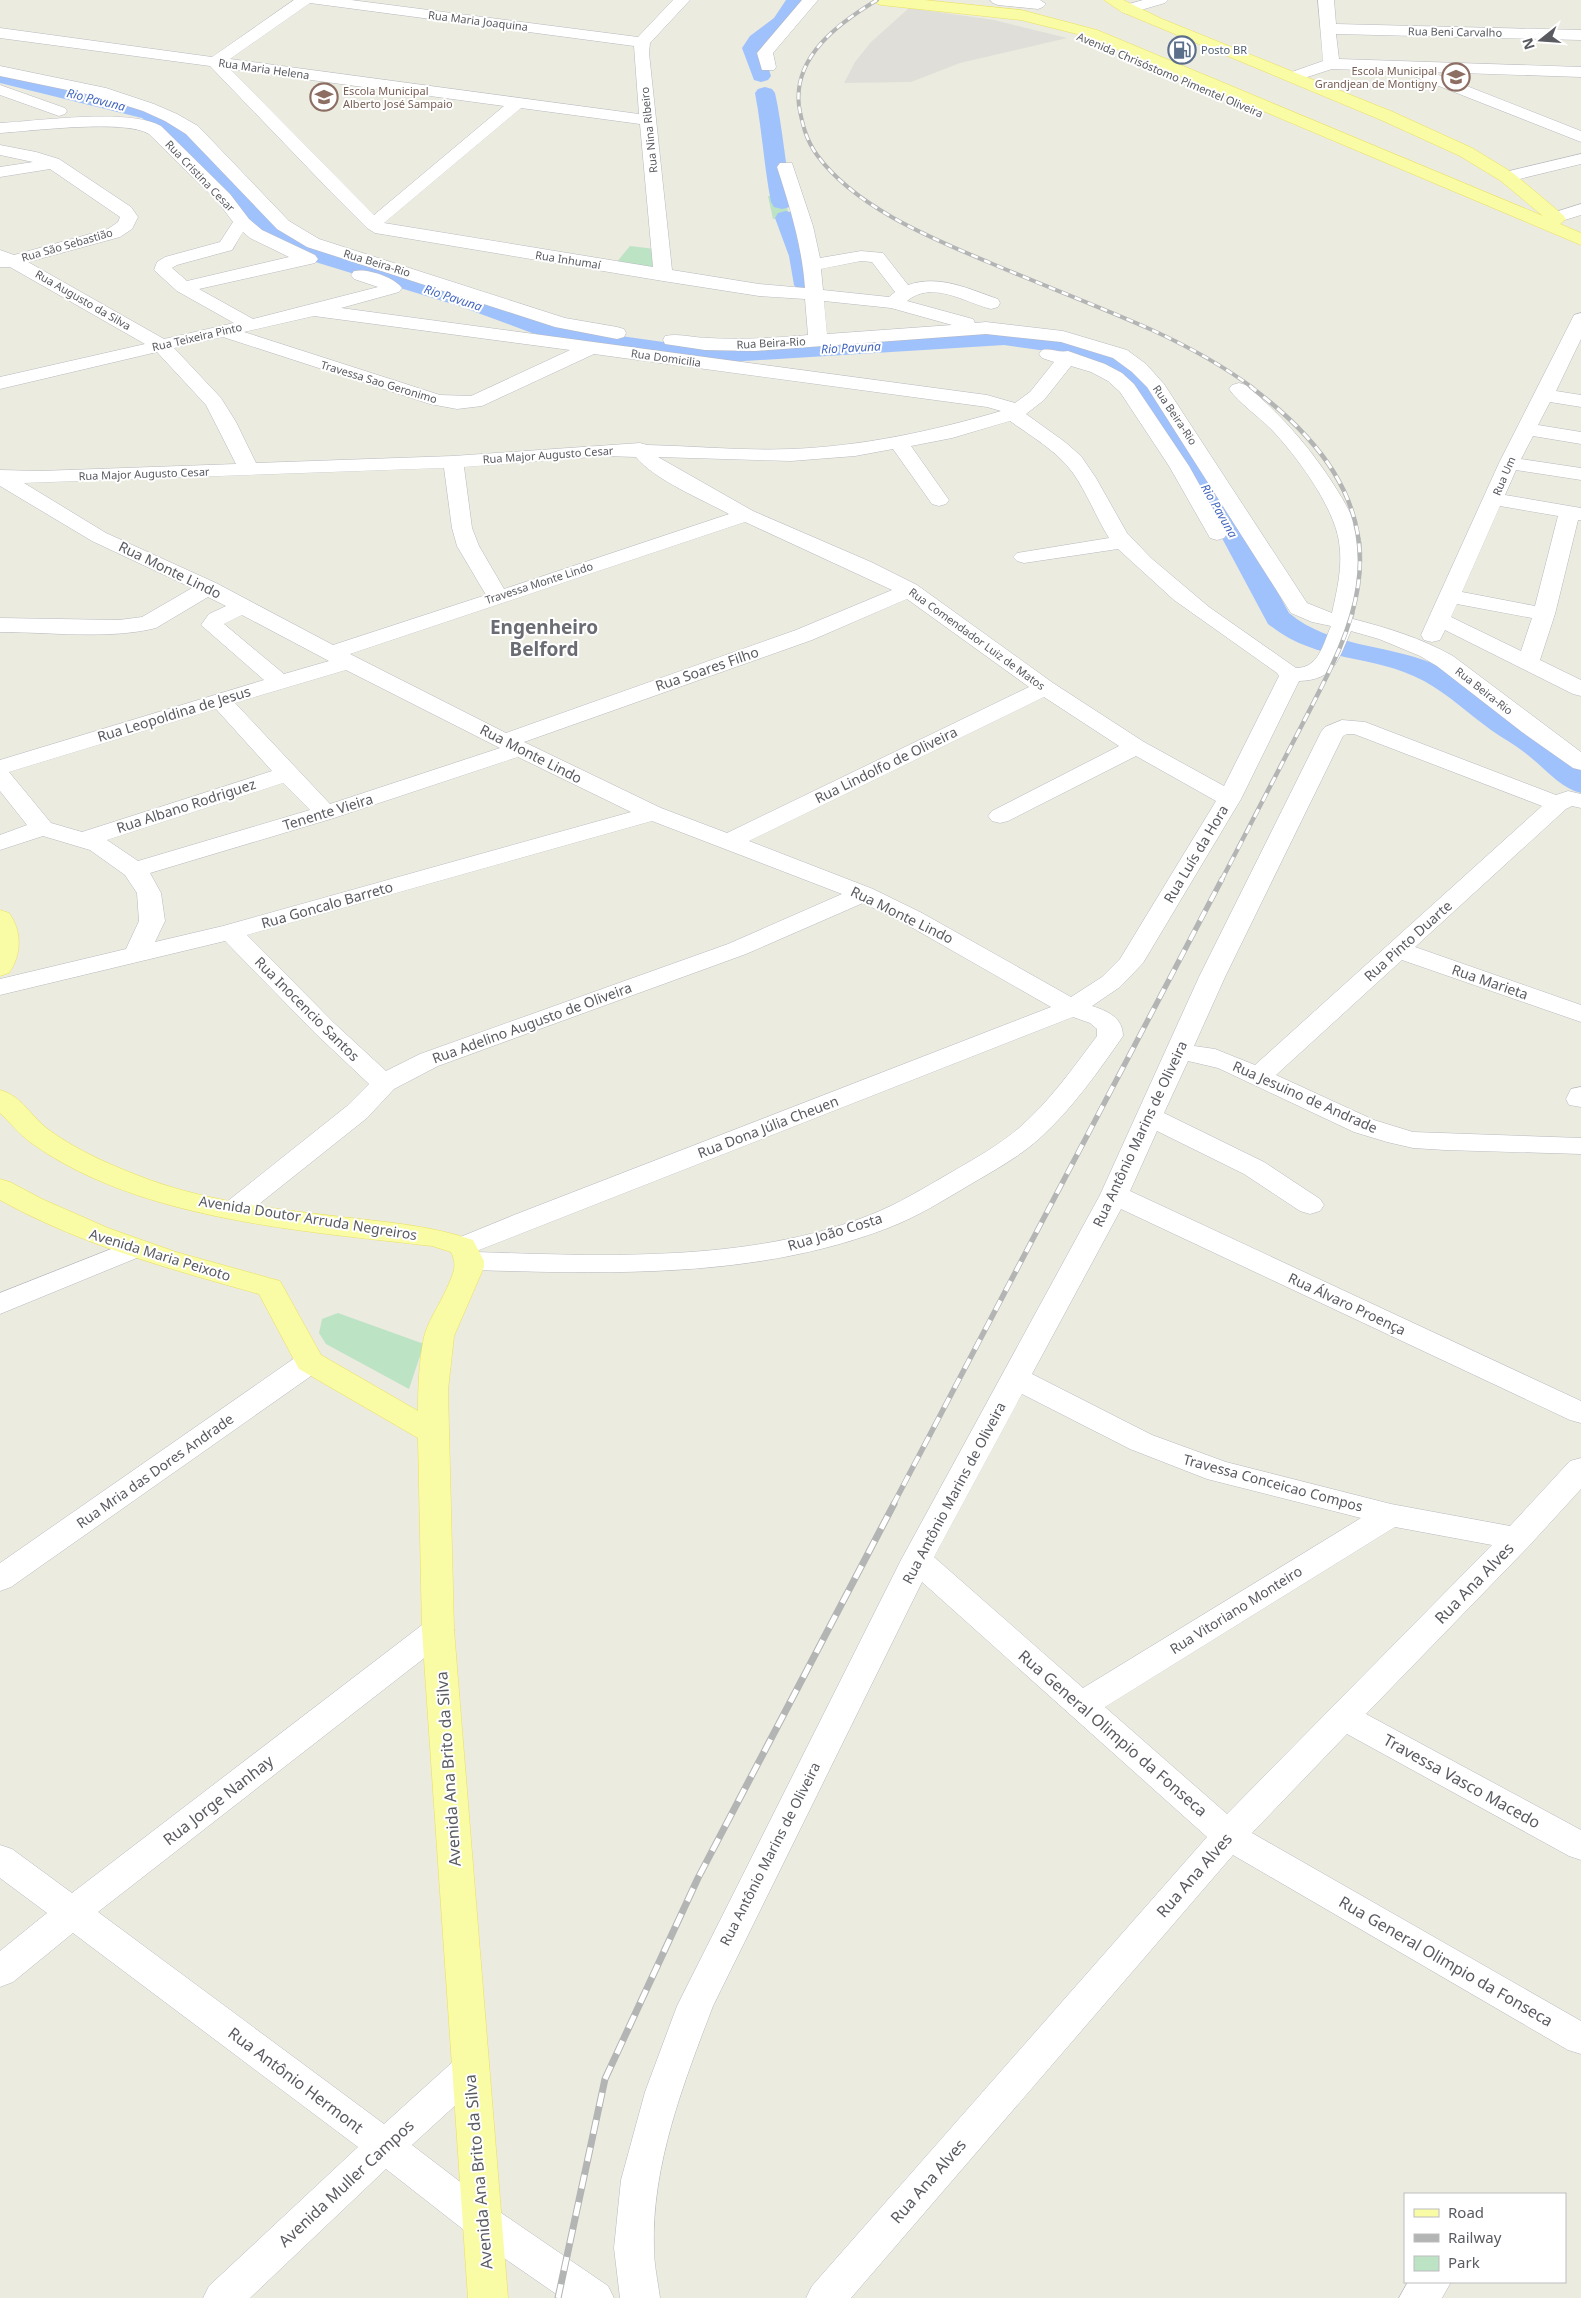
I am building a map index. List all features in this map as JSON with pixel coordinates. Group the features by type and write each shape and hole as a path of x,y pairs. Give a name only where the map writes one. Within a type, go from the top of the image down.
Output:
{"main road":[{"path":"881,0 940,6"},
{"path":"1112,0 1128,19"},
{"name":"Avenida Chrisóstomo Pimentel Oliveira","path":"940,6 1048,20 1502,204 1580,244"},
{"name":"Avenida Chrisóstomo Pimentel Oliveira","path":"940,6 1091,36 1445,191 1580,244"},
{"path":"1091,36 1128,19 1157,22 1444,141 1507,177 1555,218 1580,244"},
{"path":"1445,191 1481,202 1502,204 1519,201 1524,198 1524,190"},
{"path":"0,918 6,930 7,944 0,968"},
{"name":"Avenida Doutor Arruda Negreiros","path":"0,1098 12,1114 31,1131 64,1153 120,1179 187,1200 234,1210 435,1237 467,1253"},
{"name":"Avenida Maria Peixoto","path":"0,1188 57,1219 134,1249 270,1288 310,1362"},
{"name":"Avenida Ana Brito da Silva","path":"467,1253 470,1267 439,1336 434,1390 433,1433 438,1630 488,2298"},
{"path":"310,1362 433,1433"}],"street":[{"path":"216,62 304,0"},
{"name":"Rua Maria Joaquina","path":"315,0 384,4 642,42"},
{"path":"642,42 682,0"},
{"path":"768,67 765,53 810,0"},
{"path":"998,0 1037,2 1048,20"},
{"path":"1128,19 1160,0"},
{"path":"1326,0 1332,64"},
{"name":"Rua Beni Carvalho","path":"1330,29 1581,35"},
{"name":"Rua Maria Helena","path":"0,33 516,104 648,120"},
{"name":"Rua Nina Ribeiro","path":"642,42 641,53 663,276"},
{"name":"Rua Inhumaí","path":"216,62 373,224 395,233 759,290 898,298 986,328"},
{"path":"1292,77 1332,64 1581,72"},
{"path":"1405,67 1581,137"},
{"name":"Rua Beira-Rio","path":"0,71 138,103 177,120 192,130 283,225 313,243 562,322 652,337 730,345 815,349 986,328 1063,337 1120,354 1139,368 1154,384 1193,440 1299,608 1320,617 1337,634 1408,641 1445,661 1581,764"},
{"path":"0,90 59,111"},
{"path":"373,224 516,104"},
{"name":"Rua Cristina Cesar","path":"0,128 134,122 155,130 224,198 243,223 231,233 230,242 226,246 172,261 163,266 163,270 183,287 249,324"},
{"name":"Rua São Sebastião","path":"0,150 36,157 53,163 125,211 128,220 122,229 114,233 4,260"},
{"path":"1507,177 1581,159"},
{"path":"0,172 53,163"},
{"path":"786,166 804,226 812,265 815,349 805,377"},
{"path":"1555,218 1581,209"},
{"path":"243,223 256,234 306,258"},
{"path":"812,265 861,256 877,257 898,298 917,286 934,286 991,303"},
{"path":"183,287 306,258"},
{"name":"Rua Teixeira Pinto","path":"0,383 314,310 393,288 388,284 306,258"},
{"name":"Rua Augusto da Silva","path":"4,260 161,345 214,402 226,422 249,470"},
{"name":"Rua Domicilia","path":"314,310 986,401 1010,407 1013,414"},
{"name":"Rua Um","path":"1528,662 1436,627 1448,596 1509,463 1579,328"},
{"name":"Travessa Sao Geronimo","path":"222,330 437,400 457,403 475,402 590,348"},
{"path":"730,367 815,349 1000,346 1068,358 1098,368 1115,377 1127,388 1179,466 1218,534"},
{"name":"Rua Major Augusto Cesar","path":"0,477 453,462 586,451 640,450 791,455 855,450 944,434 1013,414 1037,396 1068,358"},
{"path":"1560,364 1581,367"},
{"path":"1013,414 1061,448 1074,460 1123,542 1208,617 1286,669 1290,675 1306,675 1318,671 1324,666 1337,634 1351,565 1350,540 1344,521 1321,479 1291,437 1267,412 1239,389"},
{"path":"1543,395 1581,401"},
{"path":"1526,429 1581,438"},
{"path":"898,443 939,500"},
{"name":"Rua Comendador Luiz de Matos","path":"640,450 650,462 665,472 746,515 908,590 1045,688 1136,747 1229,799"},
{"path":"453,462 462,528 468,546 498,597"},
{"path":"1509,463 1581,474"},
{"name":"Rua Monte Lindo","path":"0,477 99,536 208,588 340,658 512,745 653,814 864,894 913,918 1072,1008"},
{"path":"1494,499 1575,513 1528,662 1581,689"},
{"name":"Travessa Monte Lindo","path":"340,658 498,597 746,515"},
{"path":"1024,557 1123,542"},
{"path":"0,626 138,626 148,623 208,588"},
{"name":"Rua Soares Filho","path":"512,745 804,636 908,590"},
{"path":"1448,596 1544,614"},
{"path":"242,606 217,619 212,625 280,682"},
{"name":"Rua Leopoldina de Jesus","path":"0,767 280,682 340,658"},
{"name":"Rua Luís da Hora","path":"1072,1008 1111,982 1130,962 1229,799 1290,675"},
{"name":"Rua Lindolfo de Oliveira","path":"728,842 1045,688"},
{"path":"220,700 287,774 326,813"},
{"name":"Rua Antônio Marins de Oliveira","path":"640,2298 634,2242 644,2155 666,2081 694,2006 917,1560 1114,1195 1180,1052 1212,977 1332,732 1342,727 1357,727"},
{"name":"Rua Pinto Duarte","path":"1258,1077 1398,950 1569,801 1357,727"},
{"name":"Tenente Vieira","path":"134,870 326,813 512,745"},
{"path":"1000,816 1136,747"},
{"name":"Rua Albano Rodriguez","path":"85,839 287,774"},
{"path":"0,776 42,828"},
{"name":"Rua Goncalo Barreto","path":"0,987 230,932 653,814"},
{"path":"0,843 42,828 85,839 99,845 134,870 143,880 152,908 152,921 136,955"},
{"name":"Rua Adelino Augusto de Oliveira","path":"234,1210 357,1112 385,1083 401,1073 429,1060 737,948 864,894"},
{"name":"Rua Inocencio Santos","path":"230,932 322,1027 352,1056 385,1083"},
{"name":"Rua Marieta","path":"1398,950 1581,1014"},
{"name":"Rua João Costa","path":"467,1253 556,1264 688,1262 741,1256 804,1244 869,1226 924,1200 1016,1144 1067,1093 1110,1036 1110,1027 1099,1017 1072,1008"},
{"name":"Rua Dona Júlia Cheuen","path":"467,1253 524,1221 1072,1008"},
{"name":"Rua Jesuino de Andrade","path":"1180,1052 1206,1055 1227,1062 1364,1126 1414,1140 1581,1146"},
{"path":"1150,1117 1254,1168 1310,1205"},
{"name":"Rua Álvaro Proença","path":"1114,1195 1581,1413"},
{"path":"0,1304 134,1249"},
{"name":"Rua Mria das Dores Andrade","path":"0,1579 310,1362"},
{"name":"Travessa Conceicao Compos","path":"1015,1378 1141,1442 1179,1458 1218,1471 1391,1515 1517,1539"},
{"name":"Rua Ana Alves","path":"826,2298 1256,1805 1517,1539 1581,1469"},
{"name":"Rua Vitoriano Monteiro","path":"1081,1705 1391,1515"},
{"name":"Rua General Olimpio da Fonseca","path":"917,1560 1229,1836 1581,2039"},
{"name":"Rua Jorge Nanhay","path":"0,1972 72,1912 438,1630"},
{"name":"Travessa Vasco Macedo","path":"1344,1717 1581,1846"},
{"name":"Rua Antônio Hermont","path":"0,1859 385,2146 483,2222 594,2298"},
{"name":"Avenida Muller Campos","path":"224,2298 385,2146 470,2069"},
{"path":"1419,2298 1430,2283"}],"shaded area":[{"path":"909,8 994,20 1067,38 960,63 911,82 844,83 855,62 871,42"}],"green space":[{"path":"768,196 777,196 779,203 786,202 789,217 773,219"},
{"path":"630,246 655,249 657,266 652,269 616,263"},
{"path":"338,1313 424,1344 409,1389 326,1344 319,1333 322,1319"}],"waterway":[{"path":"761,76 752,48 757,40 781,22 796,0"},
{"name":"Rio Pavuna","path":"0,77 149,113 170,129 263,227 277,238 307,252 467,301 540,328 578,337 713,356 1004,338 1071,347 1110,360 1134,380 1221,512 1278,618 1292,630 1309,639 1406,664 1434,675 1534,745 1581,784"},
{"path":"765,93 773,132 775,168 782,202"},
{"path":"786,218 800,256 806,285"}],"railway":[{"path":"877,0 834,30 821,43 803,72 799,88 799,106 803,125 813,149 833,174 852,190 895,219 966,253 1165,336 1217,364 1253,388"},
{"path":"1221,881 1328,673 1343,639 1355,604 1360,554 1356,525 1347,498 1334,472 1297,427 1251,387"},
{"path":"893,1505 1222,879"},
{"path":"558,2298 605,2079 698,1878 894,1504"}],"place":[{"name":"Posto BR","path":"1182,50"},
{"name":"Escola Municipal Grandjean de Montigny","path":"1456,77"},
{"name":"Escola Municipal Alberto José Sampaio","path":"324,97"}],"district":[{"name":"Engenheiro Belford","path":"544,638"}]}
